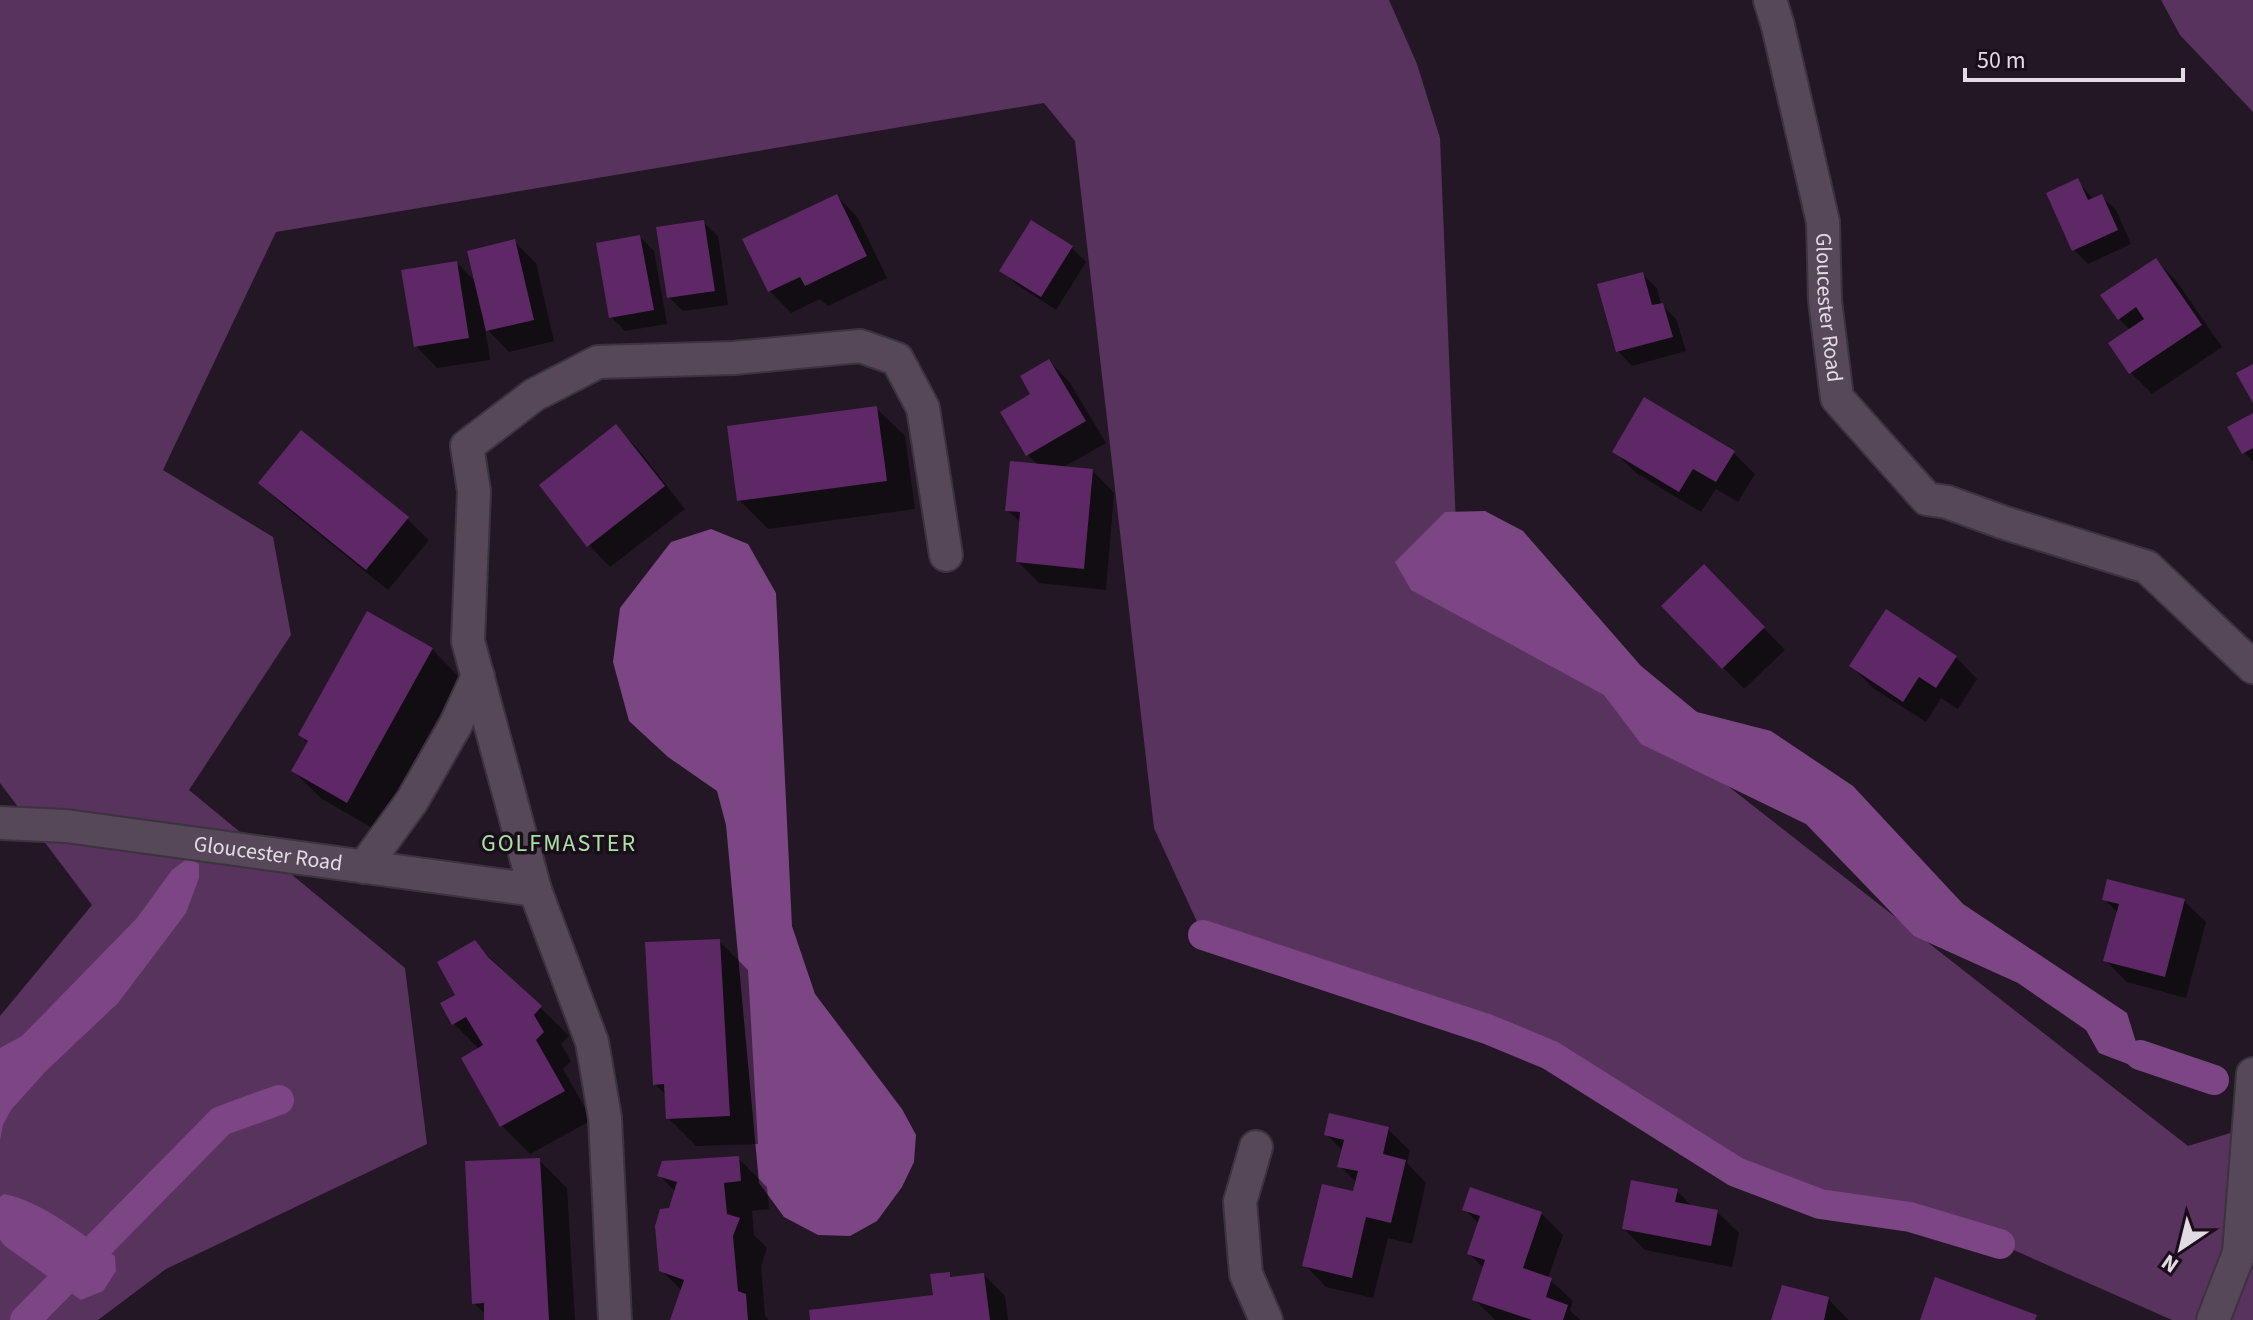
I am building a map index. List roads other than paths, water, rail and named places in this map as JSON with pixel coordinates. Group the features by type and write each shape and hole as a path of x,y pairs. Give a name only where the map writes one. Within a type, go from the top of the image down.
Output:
{"street":[{"name":"Gloucester Road","path":"1770,0 1823,222 1825,301 1837,398 1927,499 1947,502 2147,567 2253,667"},
{"path":"615,1320 605,1118 592,1042 535,890 468,641 474,491 467,446 534,395 598,362 734,358 860,346 897,359 923,408 946,555"},
{"path":"364,867 412,801 455,726 478,676"},
{"name":"Gloucester Road","path":"0,823 66,826 535,890"},
{"path":"2213,1320 2239,1253 2253,1074"},
{"path":"1256,1147 1240,1202 1246,1274 1266,1320"}],"waterway":[{"path":"1203,935 1487,1029 1550,1055 1736,1172 1820,1204 1910,1217 2000,1244"},
{"path":"2140,1055 2214,1080"},
{"path":"25,1320 221,1121 279,1100"}],"district":[{"name":"GOLFMASTER","path":"559,843"}]}
